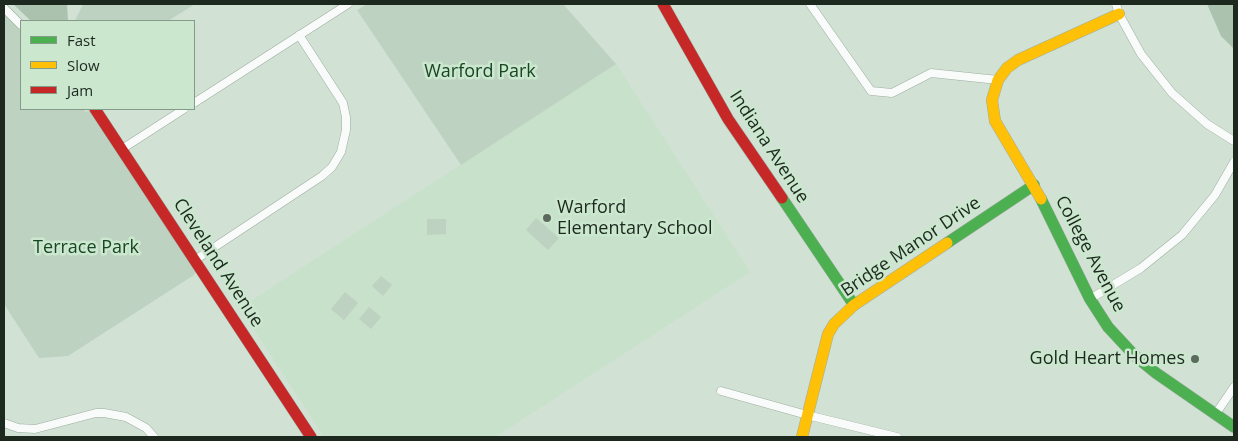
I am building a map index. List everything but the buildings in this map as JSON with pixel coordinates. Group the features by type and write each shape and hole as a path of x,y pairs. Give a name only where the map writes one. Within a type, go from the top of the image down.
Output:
{"street":[{"path":"195,102 348,4"},
{"name":"Indiana Avenue","path":"663,4 728,119 854,304"},
{"path":"810,4 871,91 892,93 931,72 998,80 1007,68 1018,60 1118,9 1141,54 1172,93 1207,124 1234,141"},
{"path":"4,8 20,24"},
{"path":"195,260 322,176 332,167 341,152 346,130 343,103 300,35"},
{"name":"College Avenue","path":"998,80 992,100 995,121 1034,185 1090,299 1108,327 1134,355 1156,373 1234,427"},
{"name":"Cleveland Avenue","path":"97,110 311,437"},
{"path":"122,149 182,110"},
{"path":"1090,299 1141,268 1182,235 1215,196 1234,162"},
{"name":"Bridge Manor Drive","path":"802,437 828,334 834,324 854,304 1034,185"},
{"path":"1215,415 1234,387"},
{"path":"721,391 897,437"},
{"path":"4,423 18,428 35,429 104,412 126,417 146,428 154,437"}],"shaded area":[{"path":"13,4 67,4 68,20 30,20"},
{"path":"1207,4 1234,4 1234,49 1221,36"},
{"name":"Warford Elementary School","path":"616,64 750,272 495,437 324,437 240,308"}],"green space":[{"path":"83,4 195,4 170,20 75,20"},
{"name":"Warford Park","path":"367,4 563,4 616,64 461,165 357,10"},
{"name":"Terrace Park","path":"4,14 20,30 20,110 84,110 86,112 92,110 197,271 194,275 68,356 39,358 4,304"},
{"path":"536,218 559,238 548,250 526,230"},
{"path":"427,219 446,219 446,234 427,235"},
{"path":"381,276 392,285 383,296 372,286"},
{"path":"345,292 358,303 344,320 331,309"},
{"path":"369,307 381,317 371,329 359,319"}],"traffic: fast":[{"path":"947,243 1034,185"},
{"path":"782,198 854,305"},
{"path":"1041,199 1090,299 1108,327 1134,355 1156,373 1234,427"}],"traffic: slow":[{"path":"1041,199 995,121 992,100 998,80 1007,68 1018,60 1119,14"},
{"path":"802,437 828,334 834,324 854,305 947,243"}],"traffic: jam":[{"path":"663,4 728,119 782,198"},
{"path":"96,110 311,437"}],"place":[{"name":"Warford Elementary School","path":"547,218"},
{"name":"Gold Heart Homes","path":"1195,359"}]}
